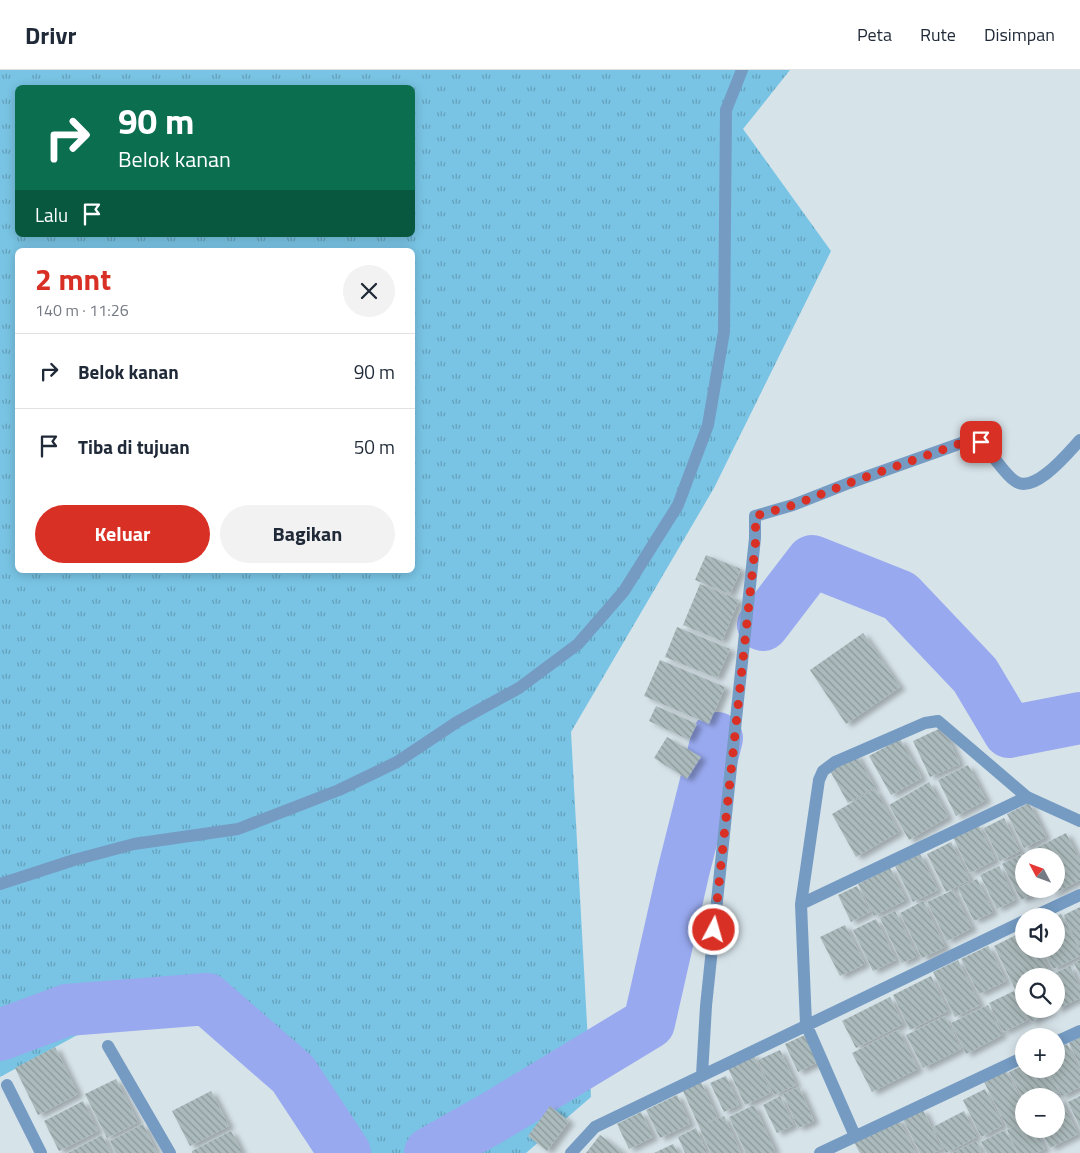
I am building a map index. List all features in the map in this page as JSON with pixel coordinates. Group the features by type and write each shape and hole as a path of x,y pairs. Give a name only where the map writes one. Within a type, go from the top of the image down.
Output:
{"street":[{"path":"0,884 74,860 134,844 238,830 339,790 397,762 457,722 518,688 578,644 624,591 678,505 708,425 724,332 726,110 742,70"},
{"path":"702,1075 706,1006 756,538 755,516 794,505 849,483 970,440 981,442 1015,482 1024,484 1036,482 1062,460 1080,440"},
{"path":"855,1136 806,1024 801,904 819,780 823,771 835,762 925,722 938,721 1027,797 1080,821"},
{"path":"801,904 1027,797"},
{"path":"1052,908 1080,895"},
{"path":"571,1153 595,1128 806,1024 1015,925"},
{"path":"1065,1038 1080,1031"},
{"path":"108,1046 170,1153"},
{"path":"820,1153 843,1148 855,1136 1015,1062"},
{"path":"7,1085 41,1153"}],"green space":[{"path":"0,70 790,70 743,129 831,251 714,488 571,732 591,1097 526,1153 327,1153 299,1112 213,1022 81,1033 0,1077"}],"building":[{"path":"706,555 741,569 730,594 695,580"},
{"path":"700,584 739,600 722,641 683,625"},
{"path":"677,627 730,649 717,678 665,657"},
{"path":"863,633 900,687 846,724 810,670"},
{"path":"660,660 725,687 709,724 644,696"},
{"path":"656,706 697,724 689,740 649,721"},
{"path":"943,727 960,764 930,777 913,741"},
{"path":"667,737 701,757 687,779 654,758"},
{"path":"900,739 922,778 891,795 869,756"},
{"path":"856,754 875,787 848,803 829,769"},
{"path":"968,765 986,800 956,816 938,780"},
{"path":"929,782 948,817 909,840 889,805"},
{"path":"875,789 899,832 856,857 832,814"},
{"path":"1029,803 1046,837 1024,848 1007,814"},
{"path":"1004,818 1019,848 1015,848 1015,854 1000,861 984,828"},
{"path":"978,824 995,860 970,873 953,837"},
{"path":"1066,833 1080,861 1080,880 1065,888 1065,848 1036,848"},
{"path":"951,842 970,880 946,892 927,854"},
{"path":"920,854 938,890 913,902 895,866"},
{"path":"1015,858 1015,889 1002,864"},
{"path":"999,866 1015,900 997,909 980,875"},
{"path":"890,868 906,900 874,916 858,884"},
{"path":"977,879 993,912 974,921 958,888"},
{"path":"857,886 870,912 851,922 838,895"},
{"path":"953,890 972,928 947,941 927,902"},
{"path":"923,901 945,947 922,958 900,913"},
{"path":"1080,907 1080,949 1065,917 1065,914"},
{"path":"895,911 917,956 902,963 880,918"},
{"path":"876,919 896,960 873,971 853,930"},
{"path":"1065,922 1080,951 1080,956 1052,968 1048,958 1065,958"},
{"path":"845,925 865,964 840,976 820,937"},
{"path":"1015,936 1015,958 1043,958 1048,968 1015,968 1015,989 994,946"},
{"path":"988,946 1006,981 979,994 961,959"},
{"path":"958,960 980,1005 955,1017 933,972"},
{"path":"1080,960 1080,975 1074,963"},
{"path":"1070,966 1080,988 1080,998 1065,1006 1065,968"},
{"path":"931,976 948,1011 910,1030 893,995"},
{"path":"1014,991 1015,1018 1027,1018 1028,1020 1003,1032 989,1003"},
{"path":"890,997 903,1024 856,1048 842,1021"},
{"path":"988,1005 1002,1035 966,1054 951,1023"},
{"path":"945,1016 961,1049 923,1068 906,1035"},
{"path":"1029,1018 1038,1018 1031,1022"},
{"path":"898,1030 918,1069 872,1092 852,1053"},
{"path":"807,1034 820,1061 798,1072 785,1044"},
{"path":"1080,1037 1080,1066 1069,1043"},
{"path":"1067,1044 1080,1070 1080,1087 1065,1094 1065,1088 1058,1088 1053,1078 1065,1078 1065,1045"},
{"path":"55,1047 78,1094 38,1115 15,1068"},
{"path":"780,1050 796,1085 774,1095 758,1060"},
{"path":"753,1054 771,1093 745,1105 727,1066"},
{"path":"1005,1069 1015,1088 1015,1126 1008,1129 983,1080"},
{"path":"1015,1069 1015,1078 1051,1078 1056,1088 1017,1088 1009,1072"},
{"path":"726,1076 739,1105 724,1112 710,1083"},
{"path":"116,1079 138,1122 107,1138 85,1094"},
{"path":"701,1082 717,1117 705,1124 724,1116 741,1153 711,1153 683,1091"},
{"path":"799,1087 814,1121 798,1128 783,1094"},
{"path":"985,1089 1003,1125 981,1137 963,1100"},
{"path":"211,1091 229,1126 190,1146 172,1111"},
{"path":"677,1095 690,1124 660,1138 646,1110"},
{"path":"780,1096 794,1125 777,1133 763,1105"},
{"path":"1080,1096 1080,1127 1068,1102"},
{"path":"83,1101 98,1131 59,1151 44,1121"},
{"path":"754,1105 775,1151 770,1153 746,1153 729,1117"},
{"path":"550,1106 569,1121 547,1151 528,1136"},
{"path":"1065,1108 1078,1134 1050,1148 1045,1138 1065,1138"},
{"path":"923,1110 942,1149 933,1153 920,1153 903,1119"},
{"path":"964,1111 977,1137 946,1153 933,1127"},
{"path":"641,1112 653,1137 629,1149 617,1124"},
{"path":"898,1118 916,1153 860,1153 853,1140"},
{"path":"143,1124 157,1153 116,1153 110,1141"},
{"path":"1015,1126 1015,1138 1040,1138 1045,1149 1036,1153 1018,1153 1007,1130"},
{"path":"696,1128 707,1153 685,1153 678,1137"},
{"path":"1005,1130 1017,1153 987,1153 981,1142"},
{"path":"231,1131 242,1153 192,1153 192,1151"},
{"path":"102,1135 111,1153 68,1153"},
{"path":"600,1135 624,1153 586,1153"},
{"path":"976,1141 982,1153 952,1153"},
{"path":"673,1144 678,1153 654,1153"}],"waterway":[{"path":"763,625 812,561 900,596 975,675 1009,732 1080,718"},
{"path":"430,1153 492,1118 649,1023 683,873 717,738"},
{"path":"0,1035 67,1010 207,999 293,1074 345,1153"}],"route":[{"path":"714,930 756,538 755,516 794,505 849,483 970,440 981,442"}]}
